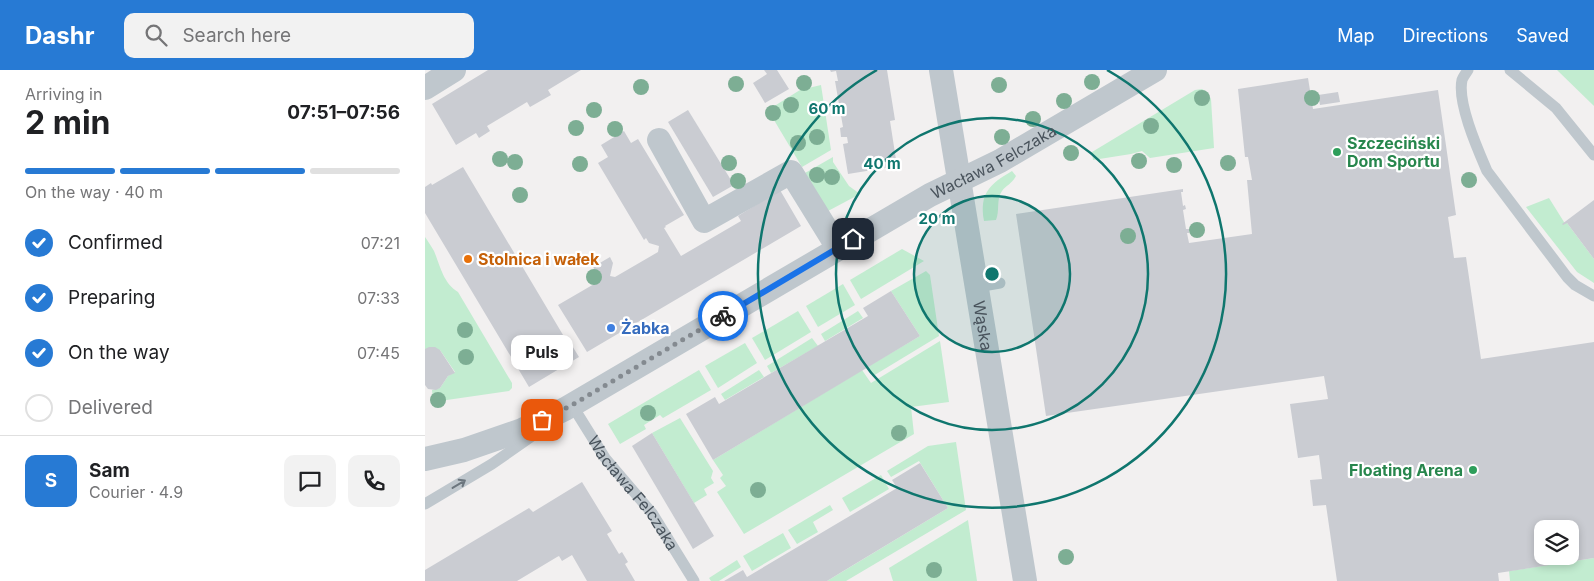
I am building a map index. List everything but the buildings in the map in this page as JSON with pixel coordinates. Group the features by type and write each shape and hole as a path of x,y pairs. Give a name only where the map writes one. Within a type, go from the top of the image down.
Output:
{"street":[{"path":"425,88 454,70"},
{"name":"Wąska","path":"941,70 1025,581"},
{"name":"Wacława Felczaka","path":"425,460 464,450 522,430 572,405 933,193 1000,161 1155,70"},
{"path":"659,140 704,221 791,172 838,248"}],"lane":[{"path":"1468,70 1462,79 1462,100 1487,171 1567,277 1575,285 1594,296"},
{"path":"1510,70 1556,108 1594,155"},
{"path":"977,287 1000,283"},
{"path":"425,504 492,464 572,405"},
{"name":"Wacława Felczaka","path":"572,405 605,458 652,513 694,581"}],"green space":[{"path":"1557,70 1594,70 1594,106"},
{"path":"821,85 831,150 802,167 768,110 800,90"},
{"path":"1202,89 1208,93 1211,99 1214,148 1150,158 1142,151 1093,160 1092,152 1195,90"},
{"path":"833,157 833,162 849,186 860,194 828,211 805,173"},
{"path":"1012,171 1016,176 1000,194 996,220 984,221 983,203 988,190 998,180"},
{"path":"1549,198 1564,222 1567,223 1594,259 1594,283 1577,272 1526,207"},
{"path":"425,237 434,251 445,279 458,292 512,383 512,388 509,391 433,402 432,390 440,388 448,376 455,372 440,350 425,349"},
{"path":"902,249 924,261 861,299 850,280"},
{"path":"926,271 930,275 939,336 873,376 867,367 920,336 891,291"},
{"path":"843,284 855,305 818,327 806,306"},
{"path":"798,311 811,332 765,360 752,338"},
{"path":"858,311 863,318 825,341 821,334"},
{"path":"812,338 818,346 771,373 767,366"},
{"path":"940,341 949,402 911,407 914,434 744,534 717,492 726,486 720,478 723,475 713,460 862,370 871,383"},
{"path":"745,343 757,363 718,388 705,366"},
{"path":"699,370 711,390 663,418 660,415 644,425 646,429 620,444 608,424"},
{"path":"759,370 764,377 725,400 721,394"},
{"path":"680,418 713,471 711,478 714,483 704,489 707,495 694,503 652,433"},
{"path":"956,442 966,510 846,581 827,581 948,508 919,461 891,477 887,471 928,446"},
{"path":"881,475 889,489 850,512 842,498"},
{"path":"830,505 833,510 813,522 818,532 797,544 788,530"},
{"path":"968,520 977,581 893,581 889,568"},
{"path":"783,533 791,548 752,571 743,556"},
{"path":"1594,558 1594,581 1510,581 1509,571 1548,565 1579,565 1579,560"},
{"path":"737,560 741,567 719,581 711,581 709,578"}],"way so far":[{"path":"542,420 572,405 723,316"}],"place":[{"name":"Szczeciński Dom Sportu","path":"1337,152"},
{"name":"Stolnica i wałek","path":"468,259"},
{"name":"Żabka","path":"611,328"},
{"name":"Puls","path":"542,420"},
{"name":"Floating Arena","path":"1473,470"}],"route":[{"path":"723,316 853,239"}]}
